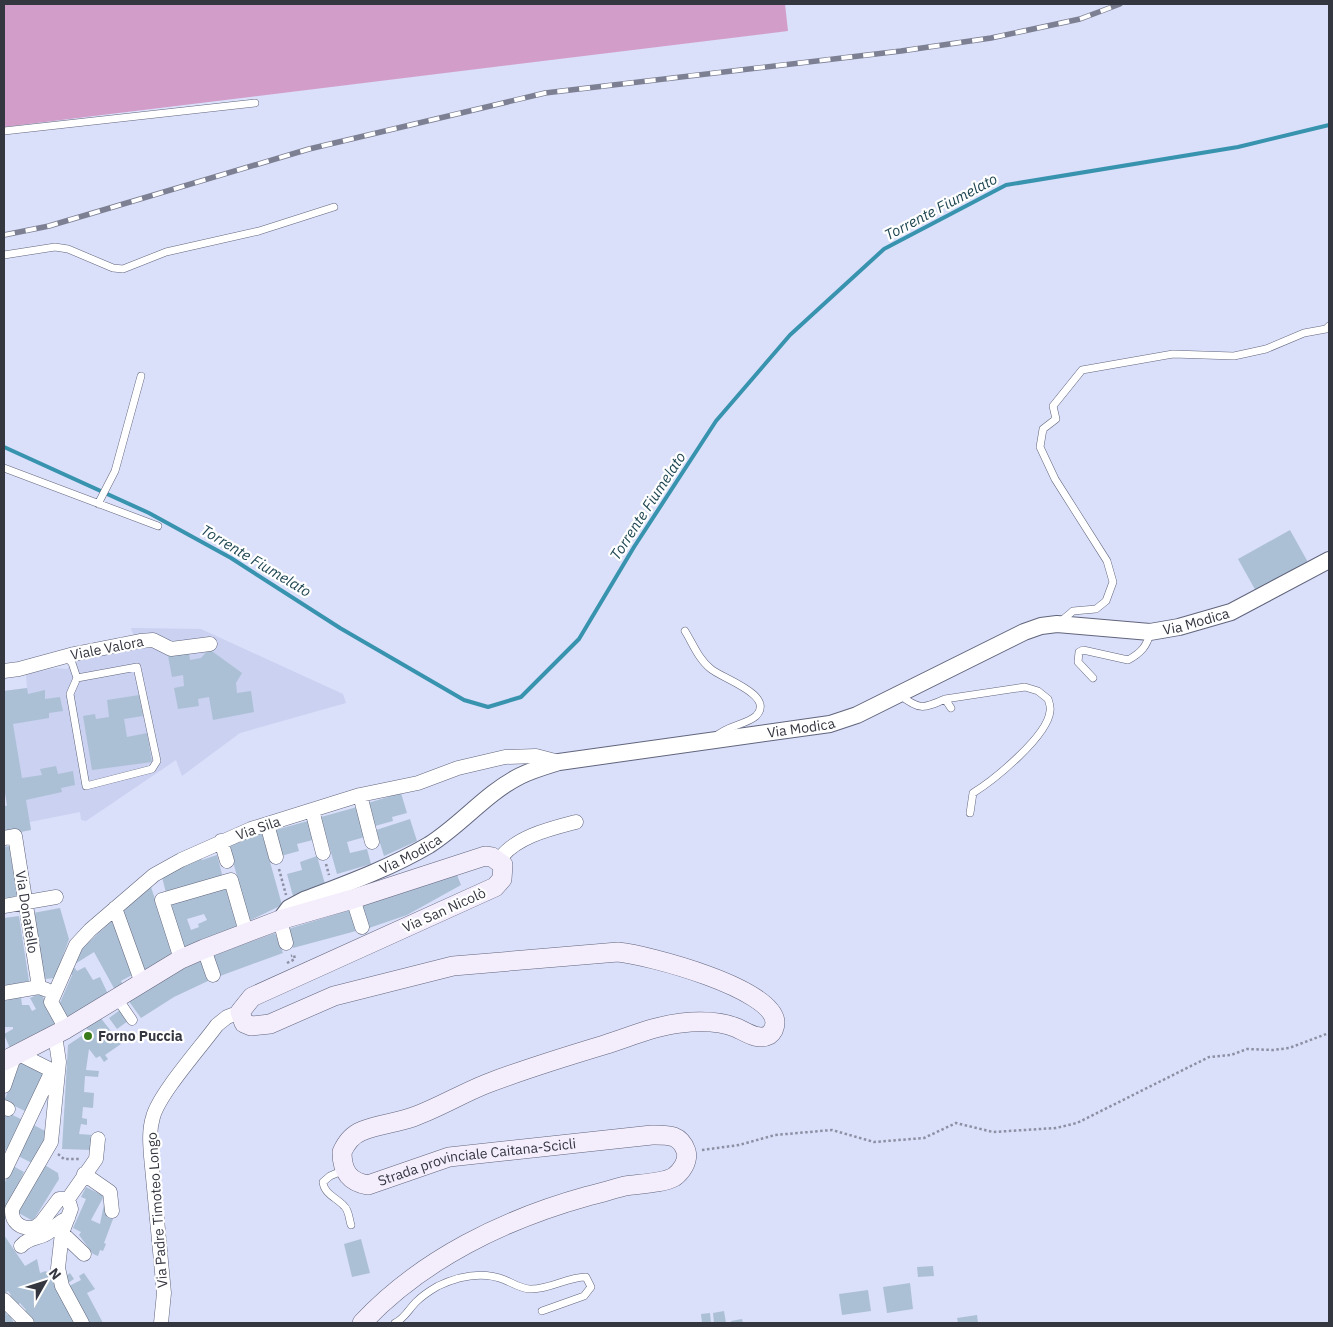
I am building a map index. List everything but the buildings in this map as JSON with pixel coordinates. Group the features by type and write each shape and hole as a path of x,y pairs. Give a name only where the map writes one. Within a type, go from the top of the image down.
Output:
{"main road":[{"path":"9,1058 61,1032 181,959 285,914 353,899 485,856 499,860"},
{"name":"Via San Nicolò","path":"240,1012 247,1002 258,994 495,887 502,880 504,872 503,865 499,860"},
{"path":"240,1012 244,1023 259,1027 334,996 429,970 453,966 618,952 641,954 683,966 746,994 767,1006 774,1015 776,1024 765,1037 754,1036 720,1024 687,1022 667,1024 556,1058 487,1084 414,1117 362,1131 346,1144 342,1152 344,1170"},
{"name":"Strada provinciale Caitana-Scicli","path":"344,1170 358,1183 368,1185 450,1158 652,1135 670,1135 680,1139 687,1154"},
{"path":"368,1320 409,1281 449,1255 504,1225 550,1207 624,1187 673,1178 686,1163 687,1154"}],"street":[{"name":"Via Modica","path":"285,914 333,889 411,855 448,832 500,788 519,776 559,762 830,724 857,715 1024,632 1041,626 1057,624 1150,632 1196,623 1231,612 1329,560"},
{"name":"Viale Valora","path":"4,671 19,669 66,656 153,640 171,650 210,644"},
{"name":"Via Sila","path":"55,994 76,945 115,908 154,875 222,841 267,824 360,795 418,783 458,768 504,757 536,756 559,762"},
{"path":"360,795 372,842"},
{"path":"312,810 323,853"},
{"path":"499,860 504,853 532,836 576,822"},
{"path":"267,824 276,857"},
{"name":"Via Donatello","path":"9,837 25,902 39,987"},
{"path":"222,841 227,861"},
{"path":"181,959 162,900 231,880 246,932"},
{"path":"4,906 56,897"},
{"path":"353,899 362,927"},
{"path":"115,908 142,983"},
{"path":"285,914 290,949"},
{"path":"204,949 213,975"},
{"path":"4,993 39,987 55,994 51,1002 61,1032 51,1142 12,1209 11,1216 13,1221 20,1226 34,1228 59,1199 68,1199"},
{"path":"117,998 132,1020"},
{"name":"Via Padre Timoteo Longo","path":"161,1323 164,1314 164,1293 151,1156 150,1135 153,1116 166,1092 217,1025 227,1017 240,1012"},
{"path":"4,1086 9,1058 49,1068 51,1072 7,1157 4,1172"},
{"path":"34,1118 52,1127"},
{"path":"68,1199 96,1159 98,1139"},
{"path":"84,1174 110,1192 112,1211"},
{"path":"68,1199 71,1208 62,1234 58,1268 62,1286 82,1323"},
{"path":"22,1246 26,1240 44,1236 57,1222 68,1218"},
{"path":"62,1234 84,1254"},
{"path":"8,1304 18,1323"},
{"path":"8,1304 27,1323"}],"lane":[{"path":"4,131 255,103"},
{"path":"4,255 55,247 68,249 114,268 132,267 166,252 259,231 334,207"},
{"path":"1057,624 1073,611 1096,609 1106,601 1113,582 1107,561 1055,478 1040,447 1043,429 1056,419 1053,406 1082,370 1172,354 1234,356 1266,349 1304,333 1326,329 1329,326"},
{"path":"98,504 115,471 141,376"},
{"path":"4,468 158,526"},
{"path":"685,631 703,662 723,678 750,690 759,704 760,710 755,717 723,729 710,742"},
{"path":"1093,678 1078,662 1079,652 1083,650 1128,660 1148,643 1150,632"},
{"path":"66,656 72,663 78,678 70,694 86,786 152,768 157,761 137,667 78,678"},
{"path":"900,694 914,706 927,707 945,699 1026,687 1038,691 1048,699 1050,710 1045,722 1022,753 995,779 973,793 970,813"},
{"path":"945,699 951,708"},
{"path":"344,1170 330,1176 323,1182 324,1187 331,1196 346,1207 351,1225"},
{"path":"394,1323 399,1321 416,1302 437,1286 460,1278 483,1274 496,1276 528,1289 575,1277 586,1277 590,1282 591,1287 584,1296 542,1311"}],"path":[{"path":"323,853 333,889"},
{"path":"276,857 285,914"},
{"path":"290,949 295,959"},
{"path":"687,1154 712,1148 739,1145 775,1135 832,1130 874,1142 924,1138 956,1123 994,1132 1056,1128 1077,1123 1209,1057 1231,1054 1247,1049 1273,1050 1289,1048 1329,1033"},
{"path":"51,1142 64,1159 96,1159"}],"shaded area":[{"path":"4,4 785,4 788,31 4,127"},
{"path":"131,628 201,629 343,694 346,703 240,733 182,776 176,760 86,821 81,820 80,812 30,822 31,830 4,835 4,806 7,805 4,786 4,691 27,688 26,674 56,668 67,669 74,659 138,649 141,646 139,636 133,634"}],"waterway":[{"name":"Torrente Fiumelato","path":"4,447 149,513 231,558 340,628 464,700 488,707 521,697 579,639 634,547 716,421 790,335 884,249 1006,185 1238,147 1329,125"}],"railway":[{"path":"4,235 49,226 309,149 545,93 901,51 991,38 1080,19 1120,4"}],"place":[{"name":"Forno Puccia","path":"88,1036"}]}
